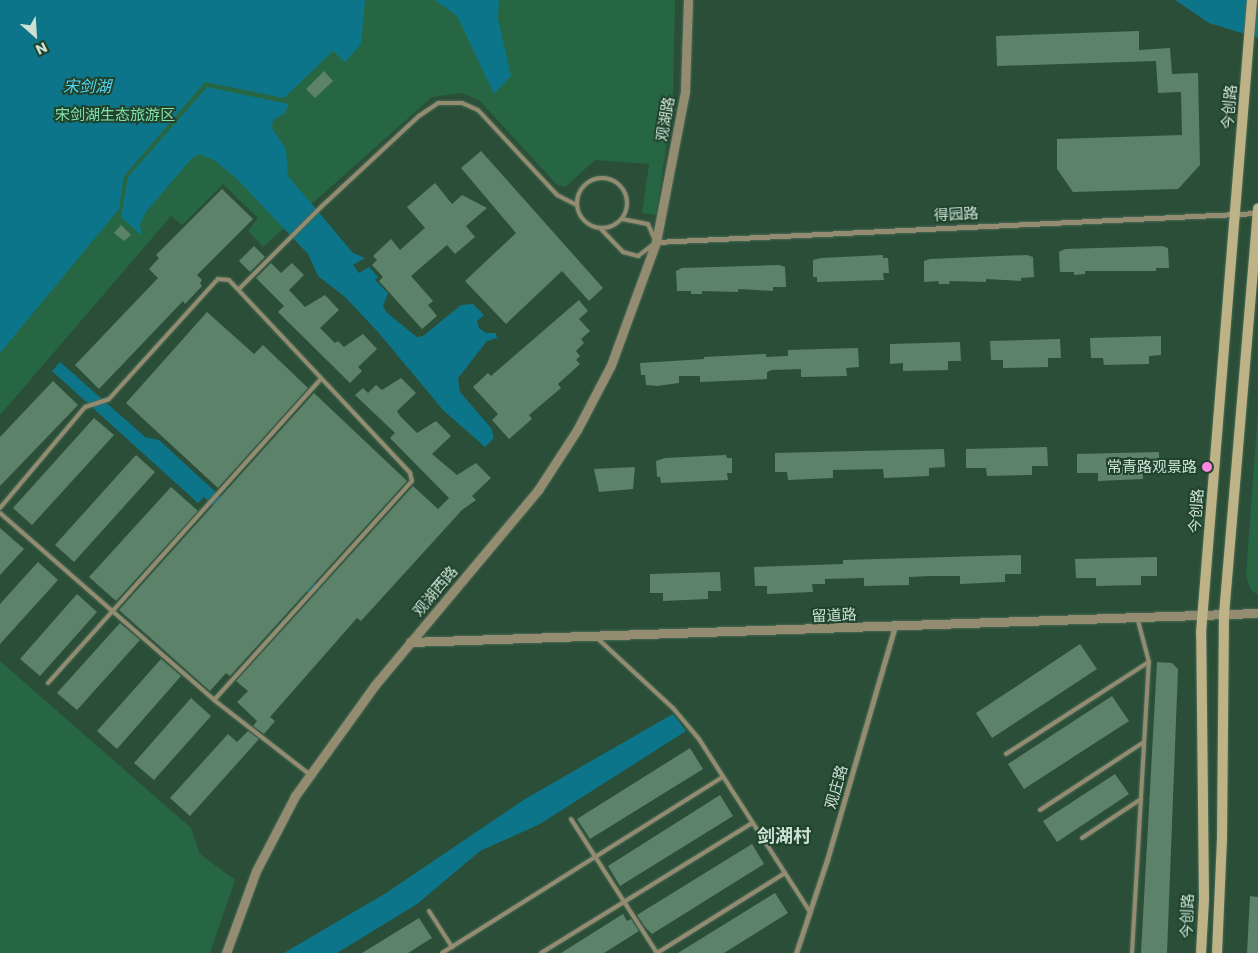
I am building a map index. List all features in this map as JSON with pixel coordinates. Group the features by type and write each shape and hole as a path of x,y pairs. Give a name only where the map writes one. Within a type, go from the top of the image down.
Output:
{"main road":[{"name":"今创路","path":"1201,953 1204,899 1203,616 1252,0"},
{"name":"今创路","path":"1217,953 1222,840 1224,615 1258,208"}],"street":[{"name":"观湖路","path":"656,242 684,91 688,0"},
{"name":"得园路","path":"656,242 1258,213"},
{"name":"观湖西路","path":"226,953 256,871 309,774 338,732 410,642 538,490 577,430 610,365 656,242"},
{"name":"留道路","path":"410,642 1258,613"},
{"name":"观庄路","path":"796,953 810,912 895,626"}],"lane":[{"path":"239,289 321,207 419,116 438,103 462,103 478,110 557,195 577,205 585,222 601,229 623,252 638,256 656,242 648,224 622,219"},
{"path":"577,205 585,185 592,180 609,179 616,182 626,195 628,203 622,219 616,224 601,229"},
{"path":"0,508 85,407 109,399 218,279 230,280 410,473 412,481 214,700"},
{"path":"48,683 321,379"},
{"path":"0,514 214,700 309,774"},
{"path":"1132,953 1148,662 1137,616"},
{"path":"595,636 673,708 724,777 810,912"},
{"path":"1006,754 1148,662"},
{"path":"1040,810 1144,742"},
{"path":"442,953 724,777"},
{"path":"1082,838 1141,800"},
{"path":"571,819 657,953 785,873"},
{"path":"541,953 752,822"},
{"path":"429,910 452,947"}],"green space":[{"name":"宋剑湖生态旅游区","path":"0,0 675,0 673,102 656,215 642,213 649,164 595,160 565,187 557,185 480,101 462,93 432,97 263,247 248,231 258,218 223,184 182,225 171,216 0,415"},
{"path":"1258,411 1258,595 1251,590 1246,575"},
{"path":"0,661 191,828 200,854 235,880 210,953 0,953"}],"water":[{"name":"宋剑湖","path":"0,0 365,0 361,44 345,62 333,51 284,98 205,82 124,176 119,209 0,353"},
{"path":"435,0 499,0 498,19 511,76 494,94 457,16"},
{"path":"1175,0 1258,0 1258,38 1209,23"},
{"path":"207,87 289,104 284,114 273,120 272,128 286,149 288,176 353,253 365,258 353,265 359,273 369,267 378,277 375,280 388,293 383,306 387,313 417,337 423,336 461,305 473,304 484,315 477,321 479,328 486,333 496,333 497,338 487,341 458,378 460,392 491,428 494,438 485,447 443,410 378,332 345,297 318,276 308,254 237,179 214,160 199,154 191,159 146,212 140,224 142,236 121,217 128,177"},
{"path":"60,362 145,437 159,440 320,588 311,595 204,497 198,503 52,371"},
{"path":"673,714 686,731 540,824 480,851 417,904 337,953 284,953 386,893 525,799"}],"building":[{"path":"1139,31 1139,50 1170,48 1172,74 1198,73 1200,165 1178,189 1073,192 1057,169 1057,139 1182,135 1181,92 1158,93 1156,61 997,66 996,36"},
{"path":"324,71 333,81 315,98 306,89"},
{"path":"481,151 603,288 589,301 562,271 506,324 465,281 516,233 461,168"},
{"path":"435,183 452,204 462,195 487,208 466,226 475,237 455,254 447,245 411,276 433,301 428,305 437,316 422,329 379,281 383,277 372,265 377,260 373,256 391,239 400,250 425,228 407,207"},
{"path":"222,189 253,219 197,275 202,280 200,283 202,286 185,304 183,301 99,389 75,365 158,278 149,269 159,258 156,255"},
{"path":"121,225 131,235 124,241 114,233"},
{"path":"254,246 265,257 250,272 239,261"},
{"path":"1162,246 1168,248 1169,268 1156,268 1156,271 1085,271 1085,274 1074,275 1074,272 1060,272 1059,252 1065,249"},
{"path":"883,255 883,258 888,258 889,273 883,273 884,280 817,282 817,277 813,277 813,260"},
{"path":"1027,255 1033,257 1034,277 1021,278 1021,281 986,279 986,282 949,281 950,284 939,284 938,281 924,282 924,261 930,259"},
{"path":"271,263 281,273 292,263 304,275 289,290 305,307 325,295 339,310 320,328 335,343 338,341 344,347 363,334 377,349 358,367 362,371 350,383 278,312 284,306 256,278"},
{"path":"779,265 785,267 786,287 773,287 773,291 738,289 738,292 702,291 702,294 691,294 691,291 677,291 676,271 682,268"},
{"path":"579,300 588,311 579,319 590,331 581,339 584,343 576,351 580,356 576,360 580,364 558,384 561,388 529,415 532,419 509,439 492,420 498,414 473,387 488,373 491,376"},
{"path":"207,312 254,354 263,345 308,388 218,488 126,403"},
{"path":"1161,336 1161,355 1149,356 1149,364 1104,365 1103,358 1091,358 1090,338"},
{"path":"1060,339 1061,358 1048,358 1048,367 1003,368 1003,360 991,360 990,341"},
{"path":"960,342 961,361 948,361 948,370 903,371 903,363 890,364 890,344"},
{"path":"858,348 859,367 846,368 847,376 801,377 801,369 772,370 767,372 767,379 700,382 700,376 679,376 679,383 657,386 646,385 645,375 641,375 640,363 766,354 766,357 788,356 788,350"},
{"path":"401,378 416,393 397,411 400,416 417,433 436,421 451,436 432,454 457,475 476,463 491,478 472,496 476,500 462,510 361,621 357,618 270,717 275,721 264,734 253,726 257,721 237,702 248,691 236,681 413,486 438,509 449,498 390,438 395,433 355,395 363,388 368,393 376,385 382,390"},
{"path":"53,381 78,405 0,486 0,437"},
{"path":"314,393 407,481 230,676 226,673 210,691 119,610"},
{"path":"94,418 114,435 32,525 13,508"},
{"path":"1047,447 1048,466 1032,466 1032,475 987,476 986,468 966,468 966,449"},
{"path":"944,449 945,467 929,468 929,476 884,478 883,469 833,470 833,478 788,480 787,472 775,472 775,453"},
{"path":"1159,452 1159,471 1143,471 1143,479 1098,481 1098,473 1077,473 1077,454"},
{"path":"136,455 155,472 74,562 55,545"},
{"path":"726,455 727,458 732,458 732,473 727,473 728,480 661,483 660,477 657,477 656,461 665,458"},
{"path":"635,467 633,489 599,492 594,469"},
{"path":"171,487 198,511 116,601 89,577"},
{"path":"0,528 24,549 0,575"},
{"path":"1021,555 1021,574 1005,574 1005,582 960,584 960,576 930,576 909,577 909,585 864,586 864,578 825,579 825,584 812,584 813,592 767,594 767,586 755,586 754,567 843,564 843,560"},
{"path":"1157,557 1157,576 1141,576 1141,585 1096,586 1096,578 1076,578 1075,559"},
{"path":"38,562 58,580 0,644 0,604"},
{"path":"720,572 721,591 708,591 708,599 663,601 663,593 650,593 650,574"},
{"path":"77,594 97,612 40,676 20,659"},
{"path":"120,623 140,640 77,710 57,693"},
{"path":"1080,644 1097,669 992,738 976,713"},
{"path":"161,659 181,676 117,749 97,731"},
{"path":"1157,662 1172,663 1178,669 1167,953 1141,953"},
{"path":"1112,696 1129,721 1024,789 1008,764"},
{"path":"191,698 211,716 154,780 134,763"},
{"path":"248,731 259,739 190,816 170,798 228,734 237,742"},
{"path":"690,748 703,769 590,839 577,819"},
{"path":"1115,774 1129,794 1057,842 1043,821"},
{"path":"720,795 733,816 620,886 608,866"},
{"path":"752,844 764,864 652,934 645,927 637,915"},
{"path":"775,893 788,913 724,953 678,953"},
{"path":"1250,896 1258,897 1258,953 1247,953"},
{"path":"623,914 627,921 631,919 639,931 604,953 561,953"},
{"path":"419,918 432,938 408,953 362,953"}],"place":[{"name":"常青路观景路","path":"1207,467"}],"district":[{"name":"剑湖村","path":"784,836"}]}
